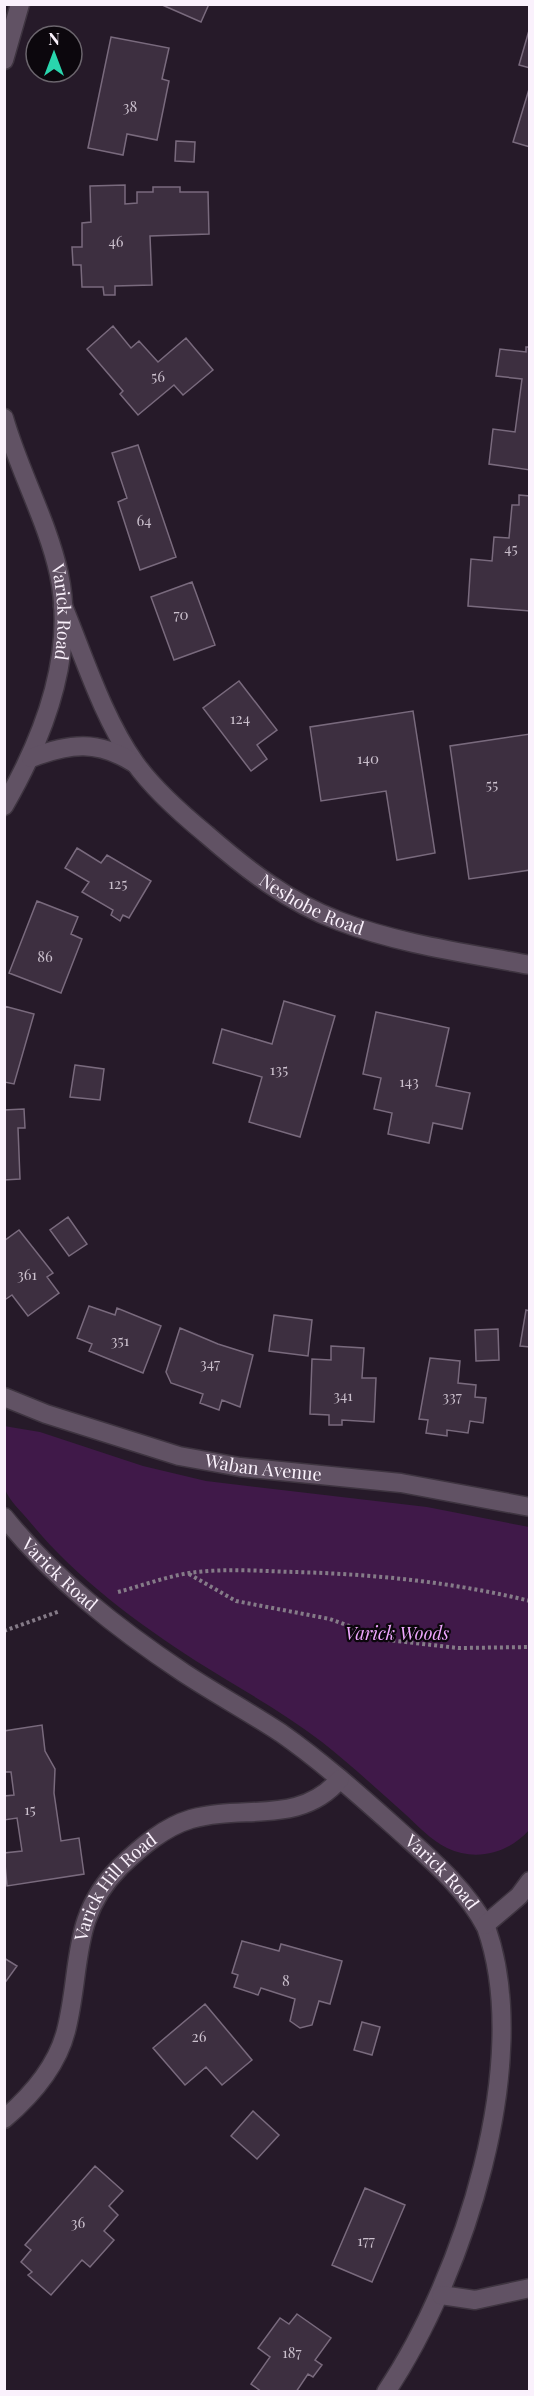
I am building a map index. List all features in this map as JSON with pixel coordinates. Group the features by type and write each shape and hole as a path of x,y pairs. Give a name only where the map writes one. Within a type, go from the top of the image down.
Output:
{"street":[{"path":"4,60 20,4"},
{"name":"Varick Road","path":"4,418 50,544 59,574 63,606 63,635 54,687 31,758 4,806"},
{"name":"Neshobe Road","path":"63,606 108,715 136,764 195,825 237,861 274,888 339,921 410,941 530,965"},
{"name":"Neshobe Road","path":"31,758 69,746 85,746 119,754 136,764"},
{"name":"Waban Avenue","path":"4,1397 46,1414 179,1456 240,1467 401,1483 530,1507"},
{"name":"Varick Road","path":"4,1517 49,1567 87,1601 158,1655 283,1735 340,1779 453,1881 486,1925 496,1947 509,1997 511,2054 500,2136 474,2218 441,2295 422,2335 386,2391"},
{"name":"Varick Hill Road","path":"4,2119 33,2091 58,2054 66,2032 85,1918 95,1897 120,1867 159,1834 174,1825 211,1814 265,1812 304,1806 331,1790 340,1779"},
{"path":"486,1925 519,1896 530,1881"},
{"path":"441,2295 475,2300 530,2288"}],"path":[{"path":"4,1631 87,1601 188,1574 276,1571 373,1576 465,1587 530,1601"},
{"path":"188,1574 236,1601 330,1619 388,1640 458,1648 530,1647"}],"green space":[{"name":"Varick Woods","path":"4,1426 40,1432 143,1466 206,1481 427,1507 529,1527 529,1830 512,1844 480,1855 458,1852 441,1845 322,1742 129,1615 67,1562 9,1498 4,1484"}],"building":[{"path":"160,4 209,4 201,22"},
{"path":"530,27 530,68 519,65"},
{"path":"111,37 169,48 162,79 169,81 157,140 127,134 123,155 88,148"},
{"path":"530,86 530,147 513,142"},
{"path":"176,141 195,142 194,162 175,161"},
{"path":"125,185 125,204 137,203 137,192 153,192 153,187 180,187 180,192 208,192 209,234 150,236 152,285 115,286 115,295 104,295 103,287 82,287 81,265 73,265 72,247 82,247 82,223 91,222 90,186"},
{"path":"113,326 131,348 139,341 158,362 186,338 213,370 183,395 174,385 138,415 120,394 123,391 87,349"},
{"path":"526,347 530,347 530,470 489,464 493,429 515,432 522,379 496,376 500,349 526,352"},
{"path":"138,445 176,557 140,570 118,502 127,498 112,453"},
{"path":"519,495 530,496 530,611 468,606 471,559 492,561 494,537 509,538 512,505 519,505"},
{"path":"192,582 215,645 174,660 151,597"},
{"path":"239,681 277,730 257,745 267,759 251,771 203,708"},
{"path":"413,711 435,853 397,860 386,791 321,801 310,727"},
{"path":"530,734 530,870 469,879 450,746"},
{"path":"77,848 101,863 107,855 151,881 129,918 123,915 120,921 111,915 113,910 82,892 89,882 65,868"},
{"path":"37,901 78,917 71,934 82,939 61,993 9,973"},
{"path":"284,1001 335,1016 300,1137 249,1122 262,1077 213,1063 222,1029 272,1044"},
{"path":"4,1006 34,1014 14,1084 4,1082"},
{"path":"376,1012 449,1028 436,1086 470,1093 462,1129 433,1123 429,1143 388,1134 392,1113 374,1109 381,1078 363,1074"},
{"path":"75,1065 104,1069 100,1100 70,1097"},
{"path":"24,1109 25,1128 18,1128 20,1179 4,1180 4,1110"},
{"path":"68,1217 87,1244 69,1256 50,1230"},
{"path":"19,1230 53,1273 47,1277 59,1293 28,1316 12,1295 4,1298 4,1241"},
{"path":"89,1306 115,1315 117,1308 161,1326 143,1373 89,1351 92,1344 77,1338"},
{"path":"526,1310 530,1311 530,1347 520,1346"},
{"path":"274,1315 312,1320 308,1356 269,1351"},
{"path":"180,1328 218,1344 253,1355 240,1407 222,1400 219,1410 200,1403 203,1394 171,1383 166,1372"},
{"path":"498,1329 499,1360 476,1361 475,1330"},
{"path":"331,1346 364,1348 362,1378 376,1378 374,1422 342,1420 342,1425 329,1425 329,1415 310,1414 312,1359 331,1360"},
{"path":"430,1358 460,1361 458,1383 476,1385 475,1397 486,1398 483,1423 470,1421 468,1433 447,1430 447,1436 426,1433 428,1420 419,1419"},
{"path":"42,1725 45,1751 55,1769 54,1793 61,1841 79,1838 84,1874 7,1886 4,1853 22,1851 17,1818 4,1820 4,1796 14,1795 11,1772 4,1772 4,1731"},
{"path":"242,1941 279,1951 281,1944 342,1961 330,2004 319,2001 312,2025 300,2028 290,2021 295,1999 261,1988 258,1995 234,1987 238,1975 232,1973"},
{"path":"4,1958 17,1966 4,1984"},
{"path":"205,2004 252,2060 222,2085 206,2067 185,2085 153,2048"},
{"path":"362,2022 380,2027 372,2055 354,2050"},
{"path":"253,2111 279,2135 257,2159 231,2136"},
{"path":"95,2166 123,2191 109,2206 118,2215 104,2231 114,2240 90,2267 82,2260 51,2295 28,2275 32,2272 21,2262 31,2250 25,2245"},
{"path":"365,2188 405,2205 372,2282 332,2265"},
{"path":"297,2314 331,2338 315,2360 322,2365 313,2377 308,2374 296,2392 262,2392 251,2384 270,2357 258,2348 280,2318 289,2324"}]}
